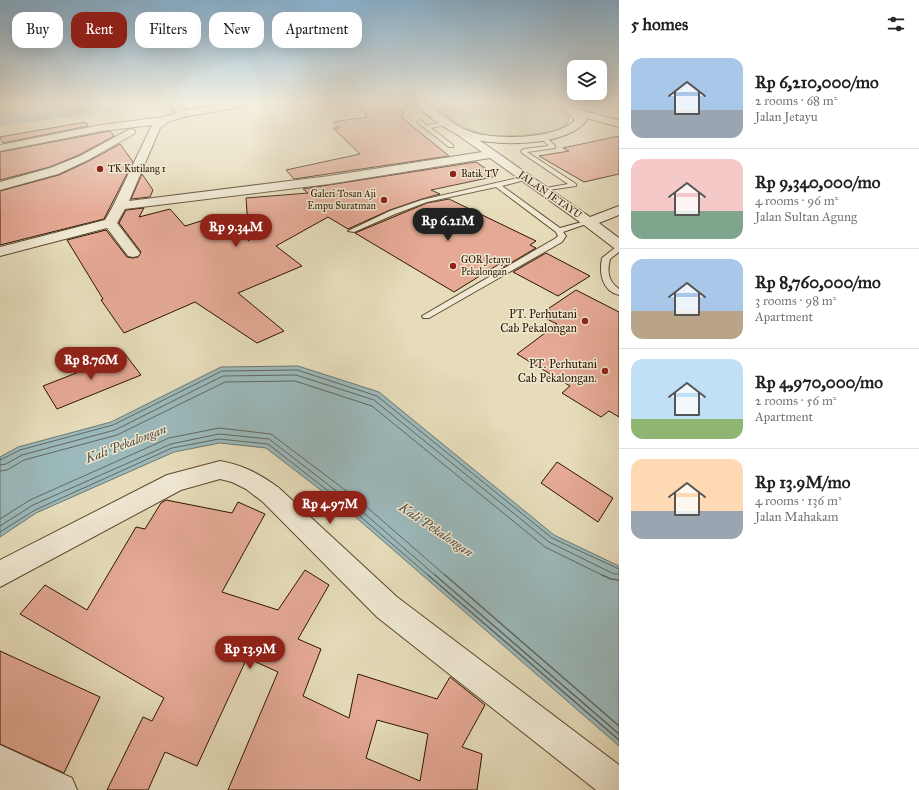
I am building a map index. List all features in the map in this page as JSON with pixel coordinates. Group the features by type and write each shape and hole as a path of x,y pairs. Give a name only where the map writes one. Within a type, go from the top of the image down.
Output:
{"street":[{"path":"0,148 36,141"},
{"path":"84,142 89,141"},
{"path":"0,186 54,170 84,158 114,141"},
{"path":"0,252 110,223 120,206 151,141"},
{"name":"JALAN JETAYU","path":"473,141 589,222 619,245"},
{"path":"120,206 329,180 492,154"},
{"path":"589,222 619,210"},
{"path":"110,223 133,253"},
{"path":"0,574 176,482 220,470 236,473 254,482 271,496 387,607 558,738 619,787"},
{"path":"5,773 60,790"}],"lane":[{"path":"444,141 451,146"},
{"path":"543,190 574,185 524,151 553,147 547,141"},
{"path":"352,231 388,215 434,198 498,186 526,178"},
{"path":"426,316 559,240 562,235 559,231 498,186"},
{"path":"559,231 589,222"},
{"path":"619,249 606,258 603,271 606,280 619,292"}],"water":[{"name":"Kali Pekalongan","path":"298,366 379,392 554,535 619,566 619,746 352,514 266,448 220,443 174,452 36,513 0,537 0,457 18,447 111,422 221,367"}],"building":[{"path":"2,141 14,141 3,143"},
{"path":"58,141 105,141 79,155 50,167 0,180 0,152"},
{"path":"346,141 430,141 449,156 294,179 286,170 360,154"},
{"path":"596,141 619,141 619,174 584,182 539,156 569,151 563,148"},
{"path":"120,144 133,162 104,219 0,245 0,191 59,175"},
{"path":"476,162 497,176 431,190 440,194 390,210 348,229 328,217 276,246 302,266 238,293 284,331 257,343 195,302 124,333 101,300 103,299 67,240 106,230 127,257 138,257 141,252 119,223 126,210 144,208 139,217 170,209 185,226 220,215 249,241 246,198 308,193 303,189"},
{"path":"142,174 153,190 150,197 131,199"},
{"name":"GOR Jetayu Pekalongan","path":"449,199 536,241 530,245 536,248 504,267 499,264 454,292 355,233 427,203"},
{"path":"546,253 590,276 558,296 513,272"},
{"path":"576,290 619,312 619,417 609,411 601,417 562,393 570,386 517,354 557,324 539,315"},
{"path":"125,354 141,375 57,409 43,386"},
{"path":"557,462 613,498 598,522 541,483"},
{"path":"166,500 232,513 238,502 265,514 222,592 278,610 305,570 329,585 298,639 321,649 303,696 349,718 358,674 437,699 450,677 485,705 462,747 482,754 477,790 228,790 278,672 247,658 197,766 165,752 148,790 107,790 143,717 152,721 164,698 20,614 45,585 87,610 136,527 145,529 161,503","holes":["377,720 428,734 420,781 366,758"]},
{"path":"0,651 100,697 64,773 0,744"}],"place":[{"name":"TK Kutilang 1","path":"100,169"},
{"name":"Batik TV","path":"453,174"},
{"name":"Galeri Tosan Aji Empu Suratman","path":"384,200"},
{"name":"GOR Jetayu Pekalongan","path":"453,266"},
{"name":"PT. Perhutani Cab Pekalongan","path":"585,321"},
{"name":"PT. Perhutani Cab Pekalongan.","path":"605,371"}]}
